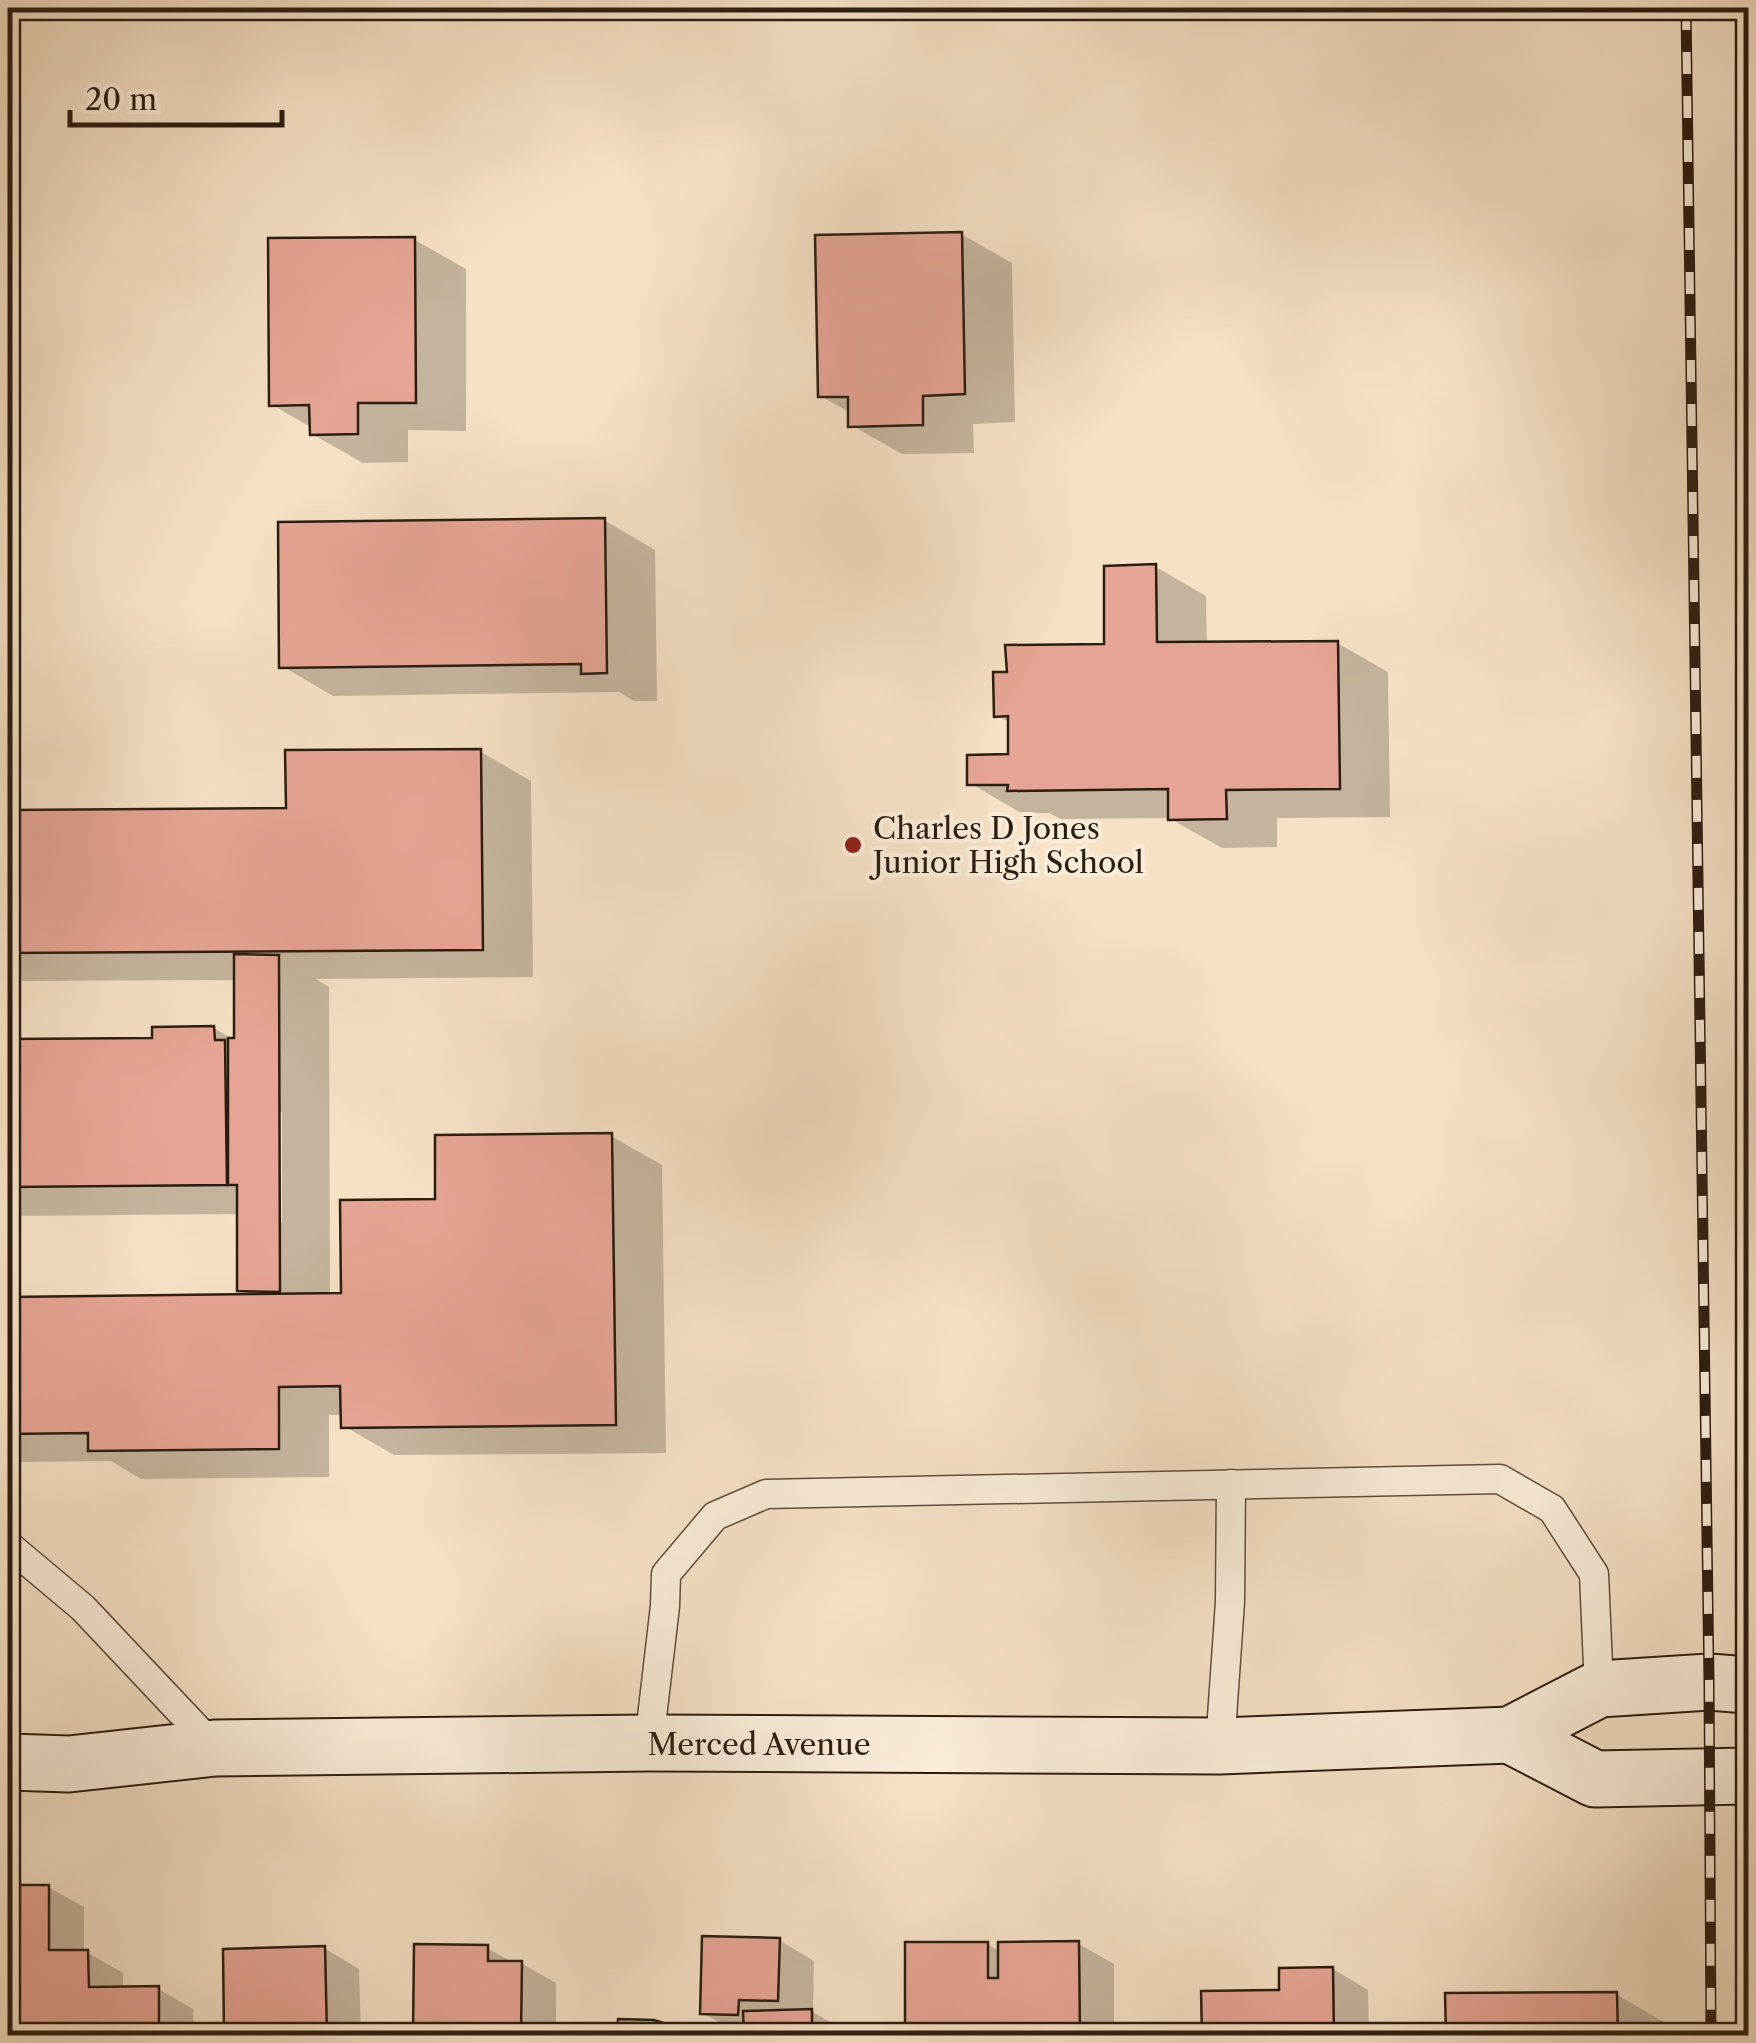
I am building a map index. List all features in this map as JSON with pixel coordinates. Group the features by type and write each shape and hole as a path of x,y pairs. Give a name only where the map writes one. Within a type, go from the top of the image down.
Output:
{"main road":[{"name":"Merced Avenue","path":"8,1762 69,1764 215,1748 649,1743 1220,1746 1510,1734 1599,1689 1709,1682 1748,1685"},
{"path":"1510,1734 1594,1779 1748,1776"}],"lane":[{"path":"649,1743 666,1574 714,1516 766,1494 1500,1478 1552,1509 1594,1574 1599,1689"},
{"path":"1220,1746 1230,1602 1231,1484"},
{"path":"8,1545 83,1608 215,1748"}],"building":[{"path":"962,232 965,394 923,396 923,425 848,427 848,397 818,397 815,235"},
{"path":"415,237 416,403 358,403 358,434 310,435 309,405 269,406 268,238"},
{"path":"605,518 607,673 581,674 581,664 279,668 278,522"},
{"path":"1156,564 1157,642 1338,641 1340,789 1226,790 1227,819 1168,820 1168,789 1007,791 1008,785 967,785 967,755 1008,754 1008,716 994,717 993,672 1007,672 1005,645 1104,644 1104,566"},
{"path":"481,749 483,950 8,953 8,810 286,808 285,750"},
{"path":"234,954 279,955 280,1292 237,1291 237,1185 228,1185 228,1038 234,1038"},
{"path":"214,1026 215,1040 225,1040 227,1185 8,1187 8,1039 152,1038 152,1027"},
{"path":"612,1133 616,1425 341,1428 340,1386 279,1387 279,1449 88,1451 88,1433 8,1434 8,1297 341,1293 340,1200 435,1199 435,1135"},
{"path":"8,1885 49,1885 49,1950 88,1950 89,1987 159,1986 159,2036 8,2036"},
{"path":"702,1936 780,1938 778,2001 739,2000 738,2015 700,2014"},
{"path":"1079,1941 1080,2036 905,2036 905,1942 988,1942 988,1978 998,1978 998,1942"},
{"path":"414,1944 488,1945 488,1961 522,1961 521,2036 413,2036"},
{"path":"325,1946 327,2036 224,2036 223,1949"},
{"path":"1333,1967 1334,2036 1202,2036 1201,1991 1279,1990 1279,1968"},
{"path":"1617,1992 1618,2036 1446,2036 1445,1993"},
{"path":"812,2009 812,2036 744,2036 743,2011"},
{"path":"618,2019 654,2020 680,2028 678,2036 617,2036"}],"railway":[{"path":"1686,8 1711,2036"}],"place":[{"name":"Charles D Jones Junior High School","path":"853,845"}]}
